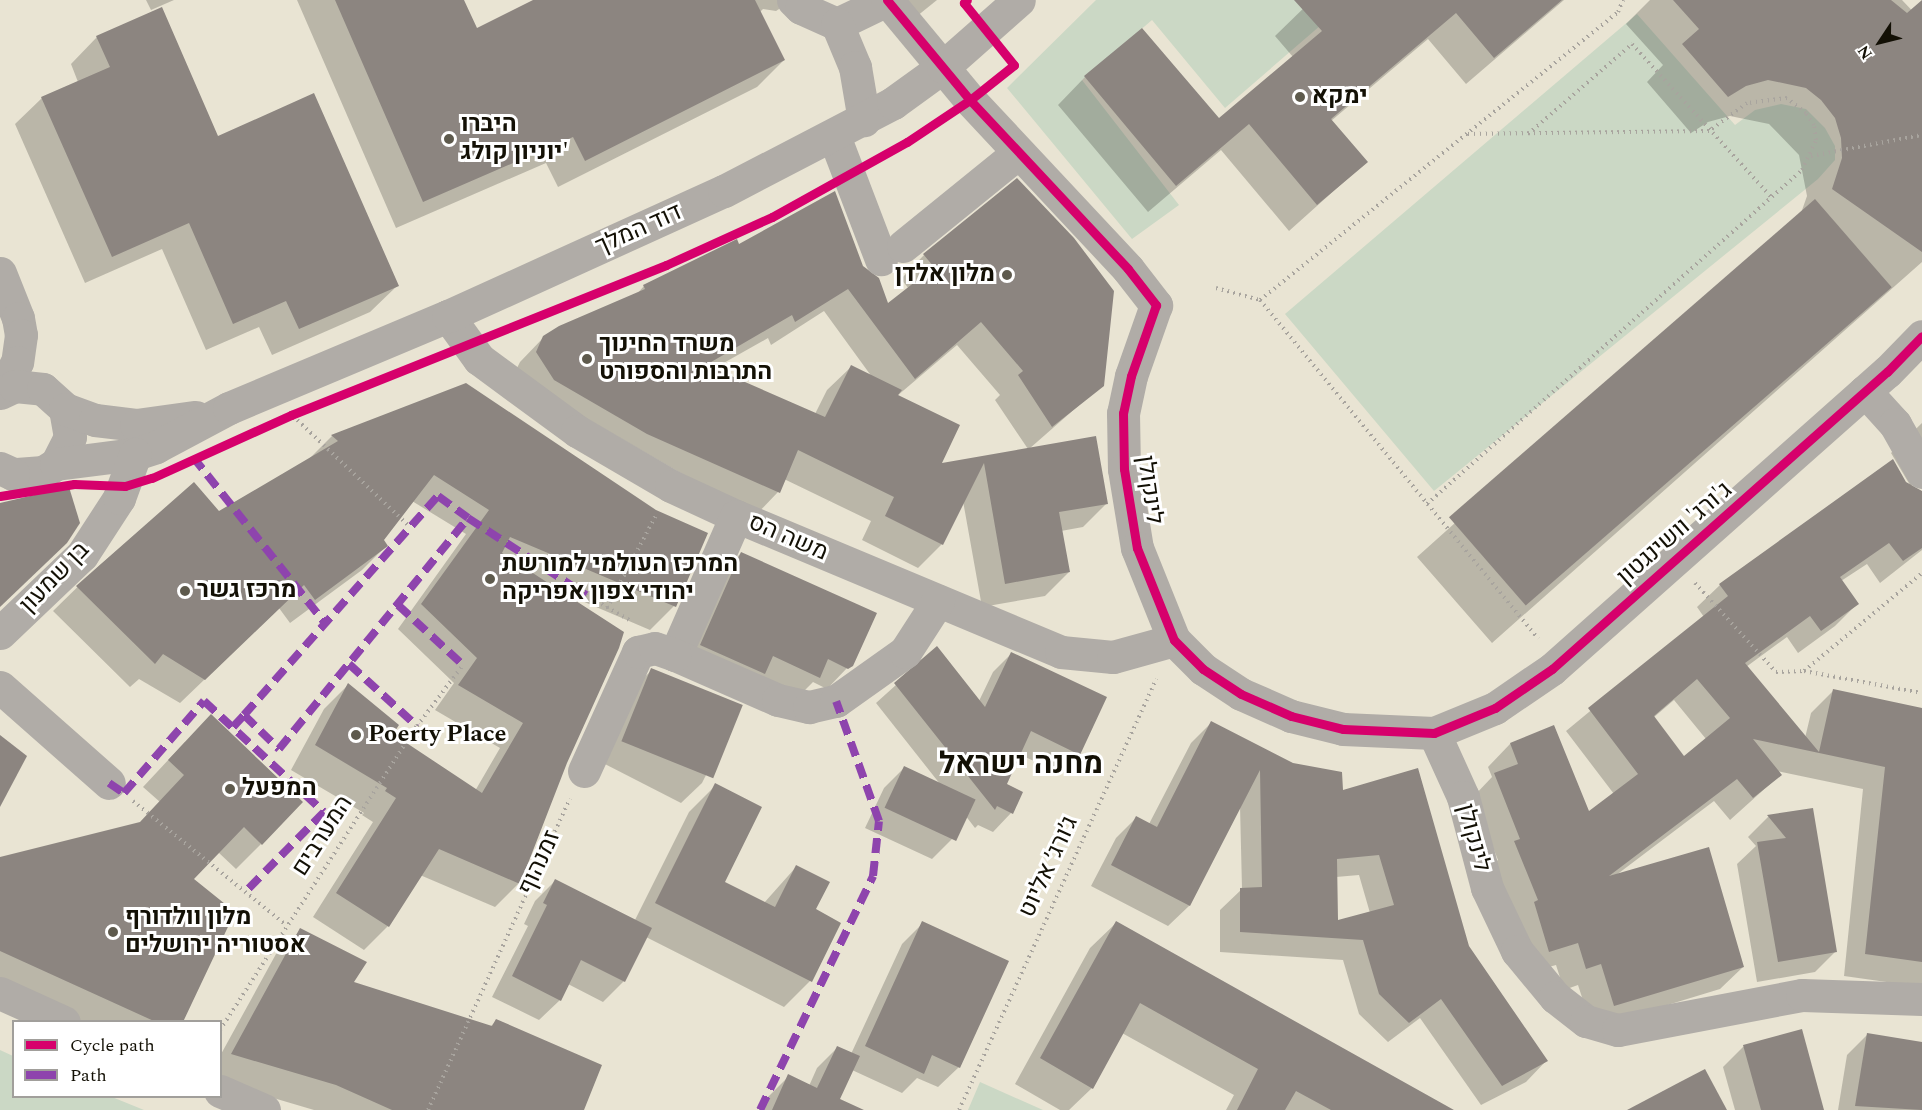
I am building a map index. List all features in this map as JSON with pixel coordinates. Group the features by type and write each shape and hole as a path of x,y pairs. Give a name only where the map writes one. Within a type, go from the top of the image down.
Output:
{"street":[{"path":"793,0 801,8 837,24 855,67 864,120"},
{"path":"837,24 887,0"},
{"name":"לינקולן","path":"887,0 1018,153 1128,269 1156,305 1131,376 1122,413 1124,469 1137,548 1174,640 1203,669 1241,694 1291,716 1343,729 1434,733 1463,798 1487,888 1517,951 1555,997 1586,1021 1627,1029 1802,995 1922,999"},
{"name":"דוד המלך","path":"4,473 43,472 56,464 135,454 178,437 229,408 448,316 724,191 864,120 943,67 1019,0"},
{"path":"834,136 892,253 1018,153"},
{"path":"0,273 18,318 21,335 17,362 1,392"},
{"name":"משה הס","path":"448,316 465,343 499,375 577,431 671,486 736,516 1061,652 1085,657 1113,657 1174,640"},
{"name":"ג'ורג' וושינגטון","path":"1434,733 1495,708 1557,663 1865,391 1922,336"},
{"path":"1,392 15,386 43,389 64,409 70,437 56,464"},
{"path":"1865,391 1895,424 1922,471"},
{"name":"דוד המלך","path":"64,409 95,420 136,424 187,419 229,408"},
{"name":"בן שמעון","path":"0,633 82,555 119,498 135,454"},
{"path":"665,651 736,516"},
{"path":"584,771 638,652 665,651 778,700 809,707 836,701 887,667 905,652 938,601"},
{"path":"0,687 109,783"},
{"path":"0,993 60,1020"},
{"path":"222,1092 264,1110"}],"path":[{"path":"1260,300 1617,12 1623,0"},
{"path":"1526,135 1632,44 1771,197"},
{"path":"1427,504 1802,170 1811,156 1816,140 1814,125 1798,103 1787,98 1747,103 1709,131 1466,134"},
{"path":"1811,156 1922,135"},
{"path":"1216,288 1260,300 1557,663"},
{"path":"291,415 410,527"},
{"path":"607,608 671,486"},
{"path":"1674,561 1776,672 1804,671 1922,693"},
{"path":"1804,671 1922,573"},
{"path":"586,595 638,625 665,651"},
{"path":"142,808 286,925"}],"green space":[{"path":"1096,0 1350,0 1225,108 1152,20 1082,80 1179,205 1132,239 1007,88"},
{"path":"1637,14 1735,125 1755,110 1781,104 1806,109 1825,128 1835,146 1835,160 1818,179 1434,491 1285,314"},
{"path":"0,1050 12,1056 12,1098 114,1098 144,1110 0,1110"},
{"path":"980,1082 1043,1110 968,1110"}],"building":[{"path":"335,0 464,0 477,28 533,0 755,0 785,60 585,161 573,137 423,202"},
{"name":"ימקא","path":"1294,0 1562,0 1494,58 1456,13 1331,119 1368,162 1317,205 1249,124 1176,186 1084,76 1142,28 1219,118 1322,31"},
{"path":"1673,0 1891,0 1907,13 1922,0 1922,252 1832,189 1842,158 1841,138 1835,118 1821,100 1806,88 1768,80 1746,86 1728,97 1682,44 1699,29"},
{"path":"162,7 218,136 314,93 399,286 299,329 286,301 233,324 189,223 112,257 41,97 110,67 96,36"},
{"path":"1017,178 1074,238 1114,291 1104,386 1052,427 1018,375 1023,371 981,322 915,379 848,289 795,322 792,315 706,365 825,417 851,365 902,390 898,395 960,425 942,463 1096,436 1108,504 1059,512 1070,572 1005,584 984,463 943,545 885,516 894,497 798,450 780,493 647,434 554,380 536,352 543,336 559,326 645,289 643,285 737,239 739,244 835,191 863,266 879,278 888,303 934,267 923,254"},
{"path":"1815,199 1892,287 1526,605 1449,517"},
{"path":"466,383 656,510 708,533 676,607 510,537 502,553 624,632 567,763 520,884 439,849 389,927 336,893 396,798 385,791 387,788 315,745 348,683 399,725 393,734 482,793 523,723 458,685 477,658 421,604 489,510 434,475 384,540 388,546 315,600 304,585 205,680 163,654 155,664 76,586 194,482 219,511 338,441 331,435"},
{"path":"1893,459 1906,482 1922,491 1922,548 1903,561 1889,543 1840,577 1859,604 1821,631 1810,616 1745,663 1819,752 1833,689 1922,708 1922,962 1865,954 1885,767 1753,739 1782,775 1753,798 1737,779 1609,876 1709,847 1744,967 1614,1006 1601,964 1586,969 1578,943 1549,952 1534,902 1538,900 1514,841 1520,839 1494,773 1518,764 1510,743 1554,725 1589,811 1638,774 1588,708 1728,596 1719,584","holes":["1697,679 1730,718 1684,756 1654,716"]},
{"path":"69,487 80,523 67,543 0,607 0,503"},
{"path":"741,552 877,613 853,666 848,669 828,659 820,678 773,656 765,674 700,645"},
{"path":"937,646 985,707 1011,652 1107,697 1080,755 1031,731 1007,784 1023,792 1013,814 997,806 995,810 894,683"},
{"path":"651,668 743,705 713,778 621,741"},
{"name":"מלון וולדורף אסטוריה ירושלים","path":"211,714 303,802 262,845 244,827 194,879 235,912 184,1020 152,1020 0,951 0,857 140,822 184,775 168,760"},
{"path":"1211,721 1293,763 1342,772 1343,790 1418,768 1469,946 1548,1061 1502,1086 1441,999 1409,1023 1379,994 1363,940 1240,932 1240,888 1262,887 1260,770 1190,906 1111,865 1136,816 1157,827","holes":["1379,855 1394,905 1338,920 1337,859"]},
{"path":"0,735 27,756 0,807"},
{"path":"904,766 976,799 956,841 885,808"},
{"path":"715,783 762,807 725,882 775,907 796,865 830,882 816,909 841,923 812,982 655,903"},
{"path":"1813,808 1837,952 1778,962 1757,842 1786,838 1767,815"},
{"path":"555,879 652,928 625,982 581,960 561,1001 512,976 547,905 543,903"},
{"path":"922,921 1009,961 960,1068 932,1055 924,1074 865,1046"},
{"path":"1116,921 1454,1110 1331,1110 1296,1091 1285,1110 1237,1110 1258,1069 1140,1003 1093,1089 1040,1058"},
{"path":"300,928 367,962 354,982 492,1026 496,1019 602,1065 584,1110 392,1110 336,1085 231,1054"},
{"path":"1802,1029 1824,1110 1761,1110 1743,1045"},
{"path":"1867,1033 1922,1042 1922,1110 1855,1106"},
{"path":"837,1046 860,1056 840,1099 864,1110 772,1110 788,1074 817,1088"},
{"path":"1705,1069 1727,1110 1627,1110 1680,1082"}],"marked path":[{"path":"193,457 325,623"},
{"path":"244,715 438,496 468,518"},
{"path":"233,727 244,715 279,749 468,518 586,595"},
{"path":"398,605 463,665"},
{"path":"349,664 417,726"},
{"path":"109,783 124,793 204,701 324,812 245,892"},
{"path":"760,1110 873,876 879,821 836,701"}],"cycle path":[{"path":"887,0 970,100 1128,269 1156,305 1131,376 1123,413 1124,469 1137,548 1174,640 1203,669 1241,694 1291,716 1343,729 1434,733 1495,708 1552,669 1887,372 1922,336"},
{"path":"0,496 74,484 125,486 152,478 291,415 666,265 772,217 907,142 970,100 1014,65 964,3 967,0"}],"place":[{"name":"ימקא","path":"1300,97"},
{"name":"היברו יוניון קולג'","path":"449,139"},
{"name":"מלון אלדן","path":"1007,275"},
{"name":"משרד החינוך התרבות והספורט","path":"587,359"},
{"name":"המרכז העולמי למורשת יהודי צפון אפריקה","path":"490,579"},
{"name":"מרכז גשר","path":"185,591"},
{"name":"Poerty Place","path":"356,735"},
{"name":"המפעל","path":"230,789"},
{"name":"מלון וולדורף אסטוריה ירושלים","path":"113,932"}],"district":[{"name":"מחנה ישראל","path":"1021,764"}]}
